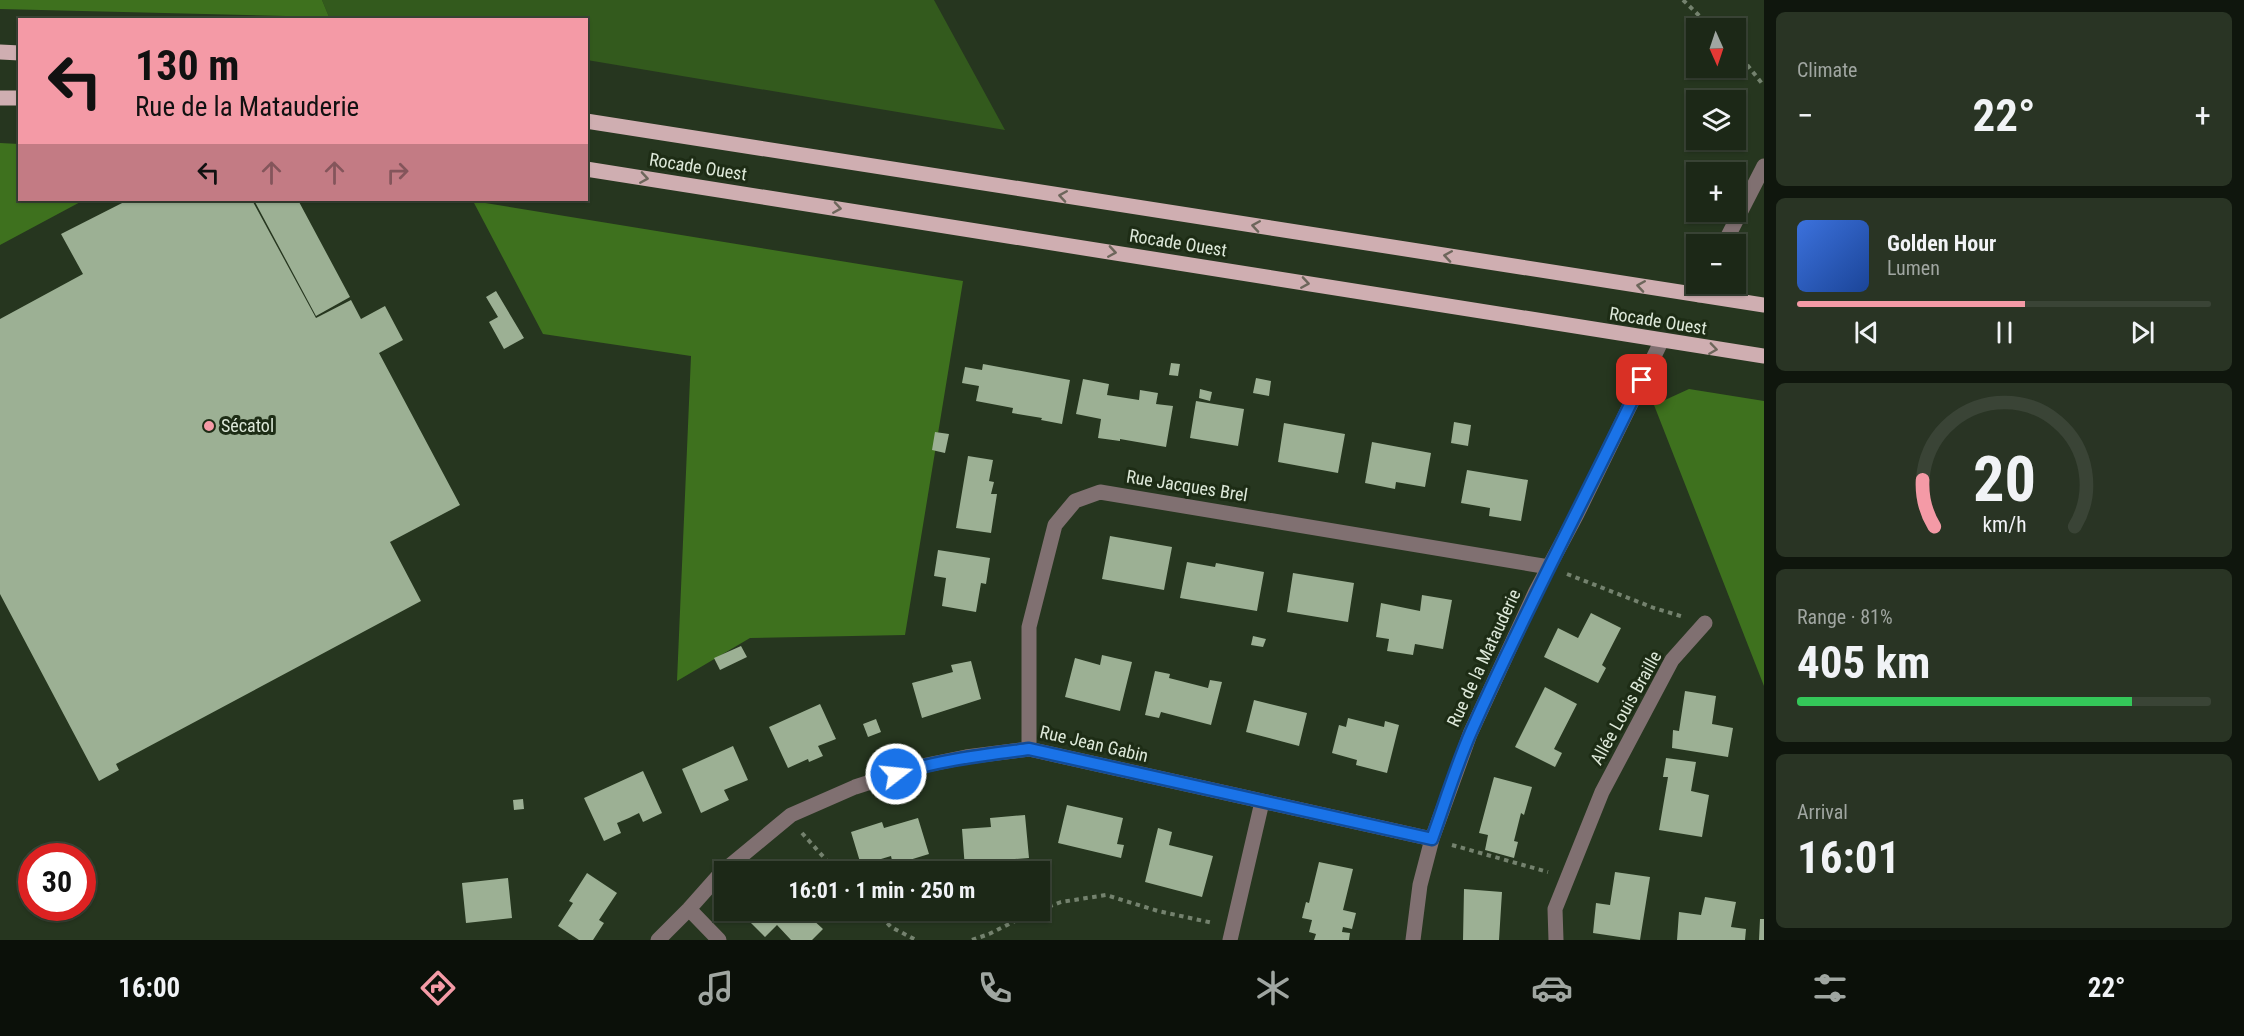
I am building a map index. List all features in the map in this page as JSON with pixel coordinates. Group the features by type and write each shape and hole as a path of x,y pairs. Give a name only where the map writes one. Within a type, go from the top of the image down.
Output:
{"main road":[{"path":"0,52 18,53"},
{"path":"0,98 18,98"},
{"name":"Rocade Ouest","path":"588,121 1686,287"},
{"name":"Rocade Ouest","path":"588,169 1661,342 1764,356"},
{"name":"Rocade Ouest","path":"1721,294 1764,305"}],"street":[{"path":"1729,234 1764,166"},
{"name":"Rue de la Matauderie","path":"1413,940 1420,885 1432,839 1470,734 1549,567 1661,342"},
{"name":"Rue Jacques Brel","path":"1029,749 1029,627 1055,525 1076,501 1100,492 1549,567"},
{"name":"Allée Louis Braille","path":"1556,940 1555,909 1602,792 1672,660 1705,623"},
{"name":"Rue Jean Gabin","path":"658,940 721,873 791,815 855,787 917,767 966,757 1029,749 1432,839"},
{"path":"1231,934 1263,802"},
{"path":"689,909 719,940"}],"path":[{"path":"1683,0 1702,18"},
{"path":"1746,64 1764,86"},
{"path":"1549,567 1654,608 1705,623"},
{"path":"791,815 806,839 827,861"},
{"path":"1432,839 1534,869 1567,876"},
{"path":"1050,906 1106,895 1231,934"},
{"path":"885,921 891,927 916,940"},
{"path":"972,940 1016,921"}],"green space":[{"path":"0,0 322,0 329,17 0,9"},
{"path":"322,0 934,0 1005,130 588,60 588,18 329,17"},
{"path":"0,143 18,144 18,201 82,201 0,245"},
{"path":"473,201 963,281 905,635 750,638 677,681 691,356 543,334"},
{"path":"1689,389 1764,401 1764,686 1654,405"}],"building":[{"name":"Sécatol","path":"126,201 253,201 316,318 351,300 361,319 385,306 403,340 379,353 460,505 390,542 421,601 116,764 119,770 99,781 0,594 0,319 83,274 61,234"},
{"path":"299,201 350,297 316,316 255,202"},
{"path":"496,291 524,338 504,349 489,322 498,317 486,297"},
{"path":"1171,363 1180,364 1178,376 1169,375"},
{"path":"983,364 1070,380 1062,424 1012,413 1013,408 976,401 979,386 962,383 965,367 982,370"},
{"path":"1256,378 1271,381 1269,396 1253,393"},
{"path":"1083,379 1109,384 1107,395 1139,400 1140,390 1158,393 1156,404 1173,406 1166,447 1120,439 1120,441 1098,438 1101,419 1076,414"},
{"path":"1200,389 1212,392 1210,401 1199,398"},
{"path":"1196,401 1244,409 1238,446 1190,438"},
{"path":"1454,422 1471,425 1468,446 1451,443"},
{"path":"1284,423 1345,434 1338,473 1278,462"},
{"path":"935,432 949,434 945,453 932,450"},
{"path":"1372,442 1431,453 1425,487 1396,482 1395,489 1365,483"},
{"path":"968,456 993,460 989,481 994,482 991,494 997,494 991,533 956,528"},
{"path":"1467,470 1528,480 1521,521 1489,516 1490,508 1461,503"},
{"path":"1110,536 1172,547 1164,590 1102,579"},
{"path":"938,550 990,558 986,584 981,583 976,612 942,606 946,578 934,576"},
{"path":"1187,562 1215,567 1216,563 1264,572 1257,611 1180,598"},
{"path":"1293,573 1354,583 1348,622 1287,612"},
{"path":"1422,595 1452,600 1443,649 1415,644 1413,655 1387,651 1389,639 1376,637 1381,603 1420,611"},
{"path":"1591,613 1621,628 1602,665 1606,668 1598,683 1544,657 1558,628 1578,638"},
{"path":"1253,636 1266,639 1263,647 1251,645"},
{"path":"741,646 747,657 720,670 714,658"},
{"path":"1102,655 1132,662 1120,711 1065,697 1075,658 1100,665"},
{"path":"971,661 981,699 922,718 912,683 953,672 951,665"},
{"path":"1155,671 1170,674 1169,678 1208,688 1210,680 1222,682 1211,725 1161,712 1159,718 1145,715"},
{"path":"1545,687 1577,704 1554,749 1562,753 1555,767 1515,747"},
{"path":"1685,691 1716,696 1712,724 1733,728 1728,757 1672,748 1673,730 1679,731"},
{"path":"1254,700 1307,713 1299,746 1246,732"},
{"path":"820,704 836,739 818,746 823,756 809,762 808,759 788,768 769,727"},
{"path":"1348,718 1384,727 1385,721 1399,725 1387,773 1356,765 1357,760 1332,753 1339,725 1346,727"},
{"path":"876,719 881,732 868,737 863,724"},
{"path":"733,746 748,780 724,790 729,800 701,813 682,769"},
{"path":"1666,758 1696,762 1691,791 1709,795 1702,837 1659,830 1668,777 1663,777"},
{"path":"643,771 662,813 643,822 639,813 617,823 621,833 604,841 584,798"},
{"path":"1494,777 1532,787 1524,815 1521,813 1514,841 1518,842 1514,858 1485,850 1488,835 1479,833"},
{"path":"523,799 524,809 514,810 513,800"},
{"path":"1067,805 1123,818 1117,844 1124,845 1121,858 1058,843"},
{"path":"1025,815 1029,858 964,861 962,829 991,827 990,818"},
{"path":"918,818 929,854 906,861 892,861 891,856 874,861 860,861 851,832 882,822 884,828"},
{"path":"1158,828 1172,832 1169,845 1213,856 1202,897 1145,882"},
{"path":"1319,862 1353,869 1343,910 1356,913 1352,929 1343,927 1342,932 1350,933 1349,940 1314,940 1316,934 1309,932 1312,920 1302,918 1306,902 1309,903"},
{"path":"1615,872 1650,877 1640,940 1593,933 1596,903 1610,905"},
{"path":"587,873 617,893 599,920 604,923 593,940 579,940 558,926 573,903 569,901"},
{"path":"508,878 512,918 466,923 462,883"},
{"path":"1464,889 1502,892 1499,940 1463,940"},
{"path":"1705,897 1736,902 1731,927 1746,929 1745,940 1677,940 1679,912 1701,915"},
{"path":"1760,919 1764,919 1764,940 1759,940"},
{"path":"749,921 814,921 823,929 812,940 791,940 777,925 765,937"}],"place":[{"name":"Sécatol","path":"209,426"}],"route":[{"path":"896,774 917,767 966,757 1029,749 1432,839 1470,734 1536,591 1577,514 1642,380"}]}
